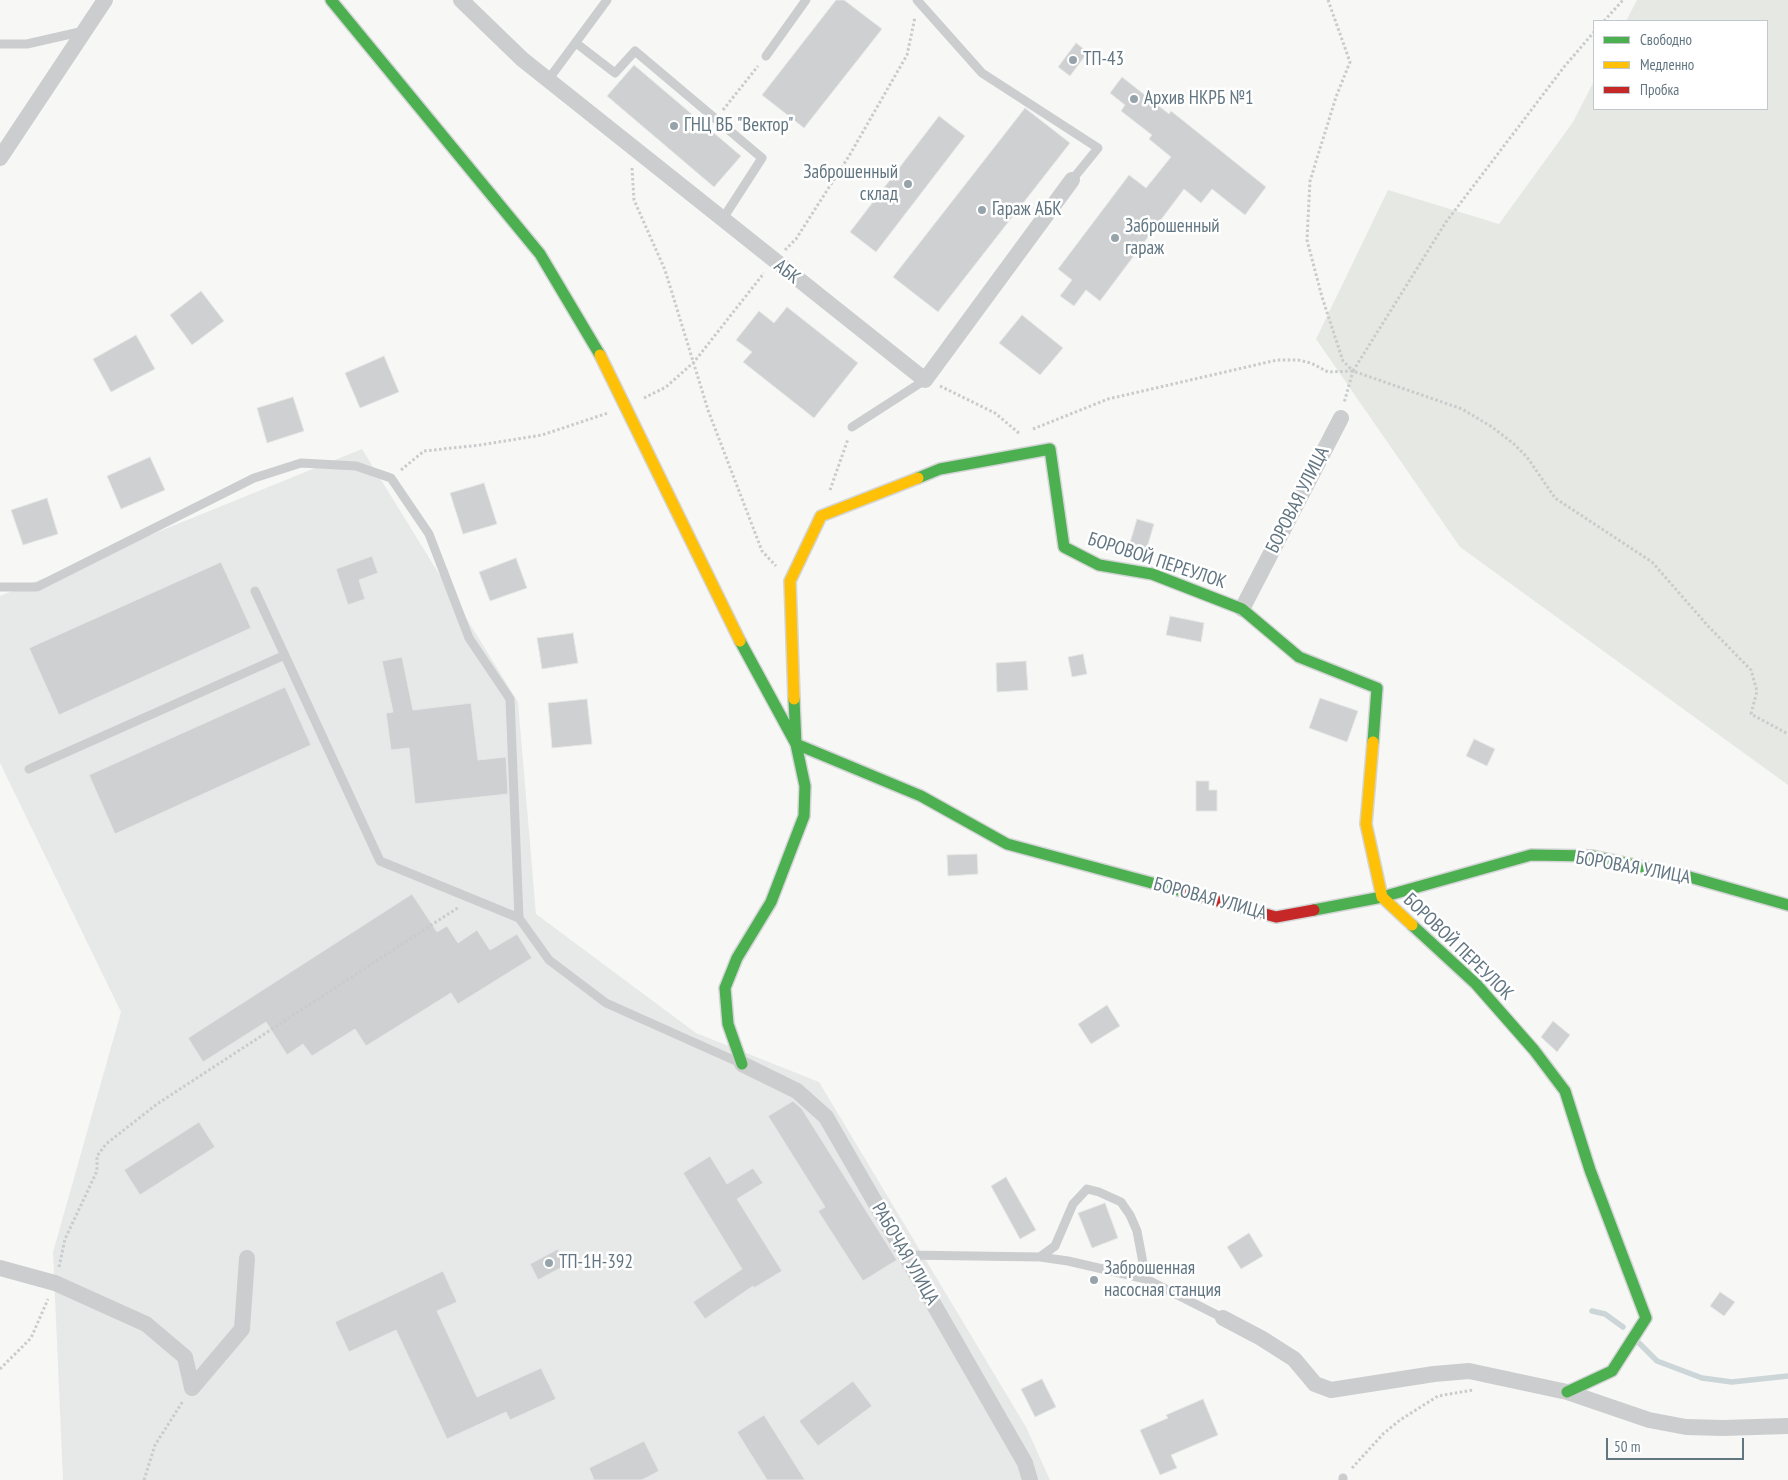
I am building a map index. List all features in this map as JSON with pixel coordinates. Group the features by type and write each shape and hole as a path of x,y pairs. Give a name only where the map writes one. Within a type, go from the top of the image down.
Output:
{"street":[{"path":"0,158 105,0"},
{"path":"331,0 540,254 611,374 751,663 796,744"},
{"name":"АБК","path":"462,0 522,59 774,262 926,380"},
{"path":"926,380 1072,180"},
{"name":"БОРОВАЯ УЛИЦА","path":"1242,609 1341,418"},
{"name":"БОРОВОЙ ПЕРЕУЛОК","path":"821,516 940,469 1050,449 1064,547 1099,565 1152,574 1242,609 1299,657 1377,688 1366,824 1382,897 1476,984 1534,1050 1565,1091 1590,1170 1646,1318 1612,1371 1567,1392"},
{"path":"742,1064 728,1024 725,988 737,958 771,902 804,816 805,786 796,744 790,581 821,516"},
{"name":"БОРОВАЯ УЛИЦА","path":"796,744 921,796 1006,844 1276,917 1382,897 1530,855 1592,856 1686,876 1788,905"},
{"name":"РАБОЧАЯ УЛИЦА","path":"742,1064 796,1091 826,1117 1026,1463 1030,1480"},
{"path":"192,1388 242,1329 247,1258"},
{"path":"0,1268 54,1283 146,1324 185,1357 192,1388"},
{"path":"1223,1318 1261,1338 1294,1359 1315,1384 1331,1390 1469,1371 1567,1392 1649,1420 1686,1427 1788,1426"}],"lane":[{"path":"548,80 607,0"},
{"path":"766,56 806,0"},
{"path":"918,0 982,73 1098,148 1072,180"},
{"path":"0,44 27,44 84,30"},
{"path":"576,43 615,73 635,51 762,158 722,220"},
{"path":"852,427 926,380"},
{"path":"0,587 37,587 254,478 301,463 356,466 391,478 429,534 469,638 510,699 519,918"},
{"path":"255,591 380,861 519,918 549,960 606,1003 742,1064"},
{"path":"29,769 285,655"},
{"path":"1040,1257 1055,1246 1074,1204 1087,1189 1121,1202 1130,1215 1137,1231 1146,1279"},
{"path":"906,1255 1040,1257 1068,1261 1146,1279 1223,1318"}],"path":[{"path":"391,478 424,451 480,446 542,435 626,406 666,388 694,362 750,289 796,239 849,156 907,55 918,0"},
{"path":"1328,0 1350,62 1336,97 1310,181 1307,240 1322,297 1343,361 1353,371"},
{"path":"1605,20 1623,0"},
{"path":"1341,418 1353,371 1446,222 1564,67 1593,33"},
{"path":"716,119 766,56"},
{"path":"632,148 634,200 665,270 708,410 762,551 790,581"},
{"path":"926,380 995,413 1020,435 1108,399 1260,362 1298,360 1311,363 1328,372 1353,371 1462,409 1492,427 1514,444 1527,457 1544,485 1555,498 1652,562 1708,626 1750,670 1757,692 1752,714 1788,734"},
{"path":"821,516 852,427"},
{"path":"0,1369 31,1338 54,1283 65,1239 97,1171 96,1156 106,1144 157,1104 473,898"},
{"path":"144,1480 154,1445 192,1388"},
{"path":"1343,1479 1383,1434 1400,1420 1438,1396 1480,1389"}],"shaded area":[{"path":"1637,0 1788,0 1788,785 1460,547 1316,339 1388,190 1499,224 1573,122 1593,83 1593,110 1768,110 1768,20 1627,20"},
{"path":"362,449 518,702 536,914 696,1033 819,1082 1026,1427 1050,1480 63,1480 53,1252 121,1012 0,763 0,596"}],"building":[{"path":"836,0 844,0 882,29 804,128 762,95"},
{"name":"ТП-43","path":"1076,43 1088,52 1070,76 1058,67"},
{"name":"ГНЦ ВБ \"Вектор\"","path":"634,65 741,156 714,187 607,96"},
{"path":"1122,77 1169,114 1171,111 1266,187 1245,215 1212,189 1201,203 1184,189 1100,301 1086,290 1074,306 1060,296 1072,280 1058,269 1129,175 1146,188 1171,157 1149,139 1152,135 1121,111 1125,105 1110,93"},
{"name":"Гараж АБК","path":"1025,108 1070,143 938,312 893,277"},
{"name":"Заброшенный склад","path":"939,116 965,136 876,252 850,232"},
{"path":"201,291 224,321 192,345 170,315"},
{"path":"787,307 858,363 814,418 743,362 752,352 736,340 759,311 774,323"},
{"path":"1022,315 1063,348 1040,375 999,343"},
{"path":"136,335 155,369 111,392 93,359"},
{"path":"384,356 399,392 360,408 345,373"},
{"path":"293,397 304,431 267,443 257,408"},
{"path":"150,457 165,490 121,509 107,476"},
{"path":"484,483 497,524 463,534 450,493"},
{"path":"47,498 58,534 23,545 11,510"},
{"path":"1137,519 1154,524 1146,551 1129,546"},
{"path":"372,556 378,573 359,580 365,599 348,605 336,569"},
{"path":"516,558 527,588 490,601 479,572"},
{"path":"221,562 251,628 59,715 29,648"},
{"path":"1170,616 1204,623 1201,642 1166,635"},
{"path":"573,633 578,663 542,669 537,638"},
{"path":"1083,654 1087,674 1072,677 1068,657"},
{"path":"402,657 413,710 471,703 478,760 506,757 508,794 415,804 409,748 391,750 386,713 393,712 382,661"},
{"path":"1026,661 1028,690 997,692 996,663"},
{"path":"285,687 311,745 115,834 89,775"},
{"path":"1320,698 1358,711 1347,742 1309,728"},
{"path":"587,699 592,744 552,748 548,703"},
{"path":"1474,739 1495,749 1487,766 1466,756"},
{"path":"1196,781 1209,781 1209,790 1217,790 1217,811 1196,811"},
{"path":"977,854 978,874 948,876 947,855"},
{"path":"412,894 437,932 447,926 458,943 477,930 490,950 517,934 532,958 458,1004 451,993 366,1046 355,1029 312,1056 303,1044 287,1055 266,1022 203,1062 188,1038"},
{"path":"1107,1005 1120,1026 1091,1044 1078,1024"},
{"path":"1553,1021 1570,1035 1557,1052 1541,1037"},
{"path":"793,1101 802,1109 897,1260 863,1281 818,1211 825,1207 768,1116"},
{"path":"199,1122 215,1147 140,1195 124,1170"},
{"path":"710,1156 727,1184 753,1168 763,1183 737,1199 782,1271 754,1288 753,1286 705,1319 693,1302 742,1269 683,1173"},
{"path":"1006,1177 1036,1230 1020,1239 991,1186"},
{"path":"1105,1203 1118,1238 1092,1248 1078,1213"},
{"path":"1249,1233 1263,1256 1241,1269 1227,1247"},
{"path":"558,1249 566,1265 538,1280 530,1264"},
{"path":"443,1271 457,1302 437,1311 477,1397 541,1368 556,1399 510,1420 506,1412 447,1439 396,1330 349,1352 335,1322"},
{"path":"1720,1292 1735,1302 1724,1316 1710,1306"},
{"path":"1042,1379 1056,1407 1035,1417 1021,1389"},
{"path":"853,1381 872,1406 818,1446 799,1421"},
{"path":"1203,1399 1218,1435 1171,1455 1177,1468 1160,1475 1140,1430 1168,1418 1166,1415"},
{"path":"764,1415 805,1480 767,1480 737,1432"},
{"path":"644,1441 659,1471 642,1480 594,1480 589,1468"}],"waterway":[{"path":"1592,1311 1605,1314 1623,1327"},
{"path":"1638,1342 1657,1361 1702,1378 1732,1382 1788,1376"}],"traffic: fast":[{"path":"331,0 540,254 600,355"},
{"path":"918,478 940,469 1050,449 1064,547 1099,565 1152,574 1242,609 1299,657 1377,688 1373,742"},
{"path":"740,641 796,744 805,786 804,816 771,902 737,958 725,988 728,1024 742,1064"},
{"path":"794,699 796,744 921,796 1007,844 1189,893"},
{"path":"1314,910 1382,897 1531,855 1592,856 1686,876 1788,905"},
{"path":"1412,925 1476,984 1534,1050 1565,1091 1590,1170 1646,1318 1612,1371 1567,1392"}],"traffic: slow":[{"path":"600,355 740,641"},
{"path":"794,699 790,581 821,516 918,478"},
{"path":"1373,742 1366,824 1382,897 1412,925"}],"traffic: jam":[{"path":"1189,893 1276,917 1314,910"}],"place":[{"name":"ТП-43","path":"1073,60"},
{"name":"Архив НКРБ №1","path":"1134,99"},
{"name":"ГНЦ ВБ \"Вектор\"","path":"674,126"},
{"name":"Заброшенный склад","path":"908,184"},
{"name":"Гараж АБК","path":"982,210"},
{"name":"Заброшенный гараж","path":"1115,238"},
{"name":"ТП-1Н-392","path":"549,1263"},
{"name":"Заброшенная насосная станция","path":"1094,1280"}]}
